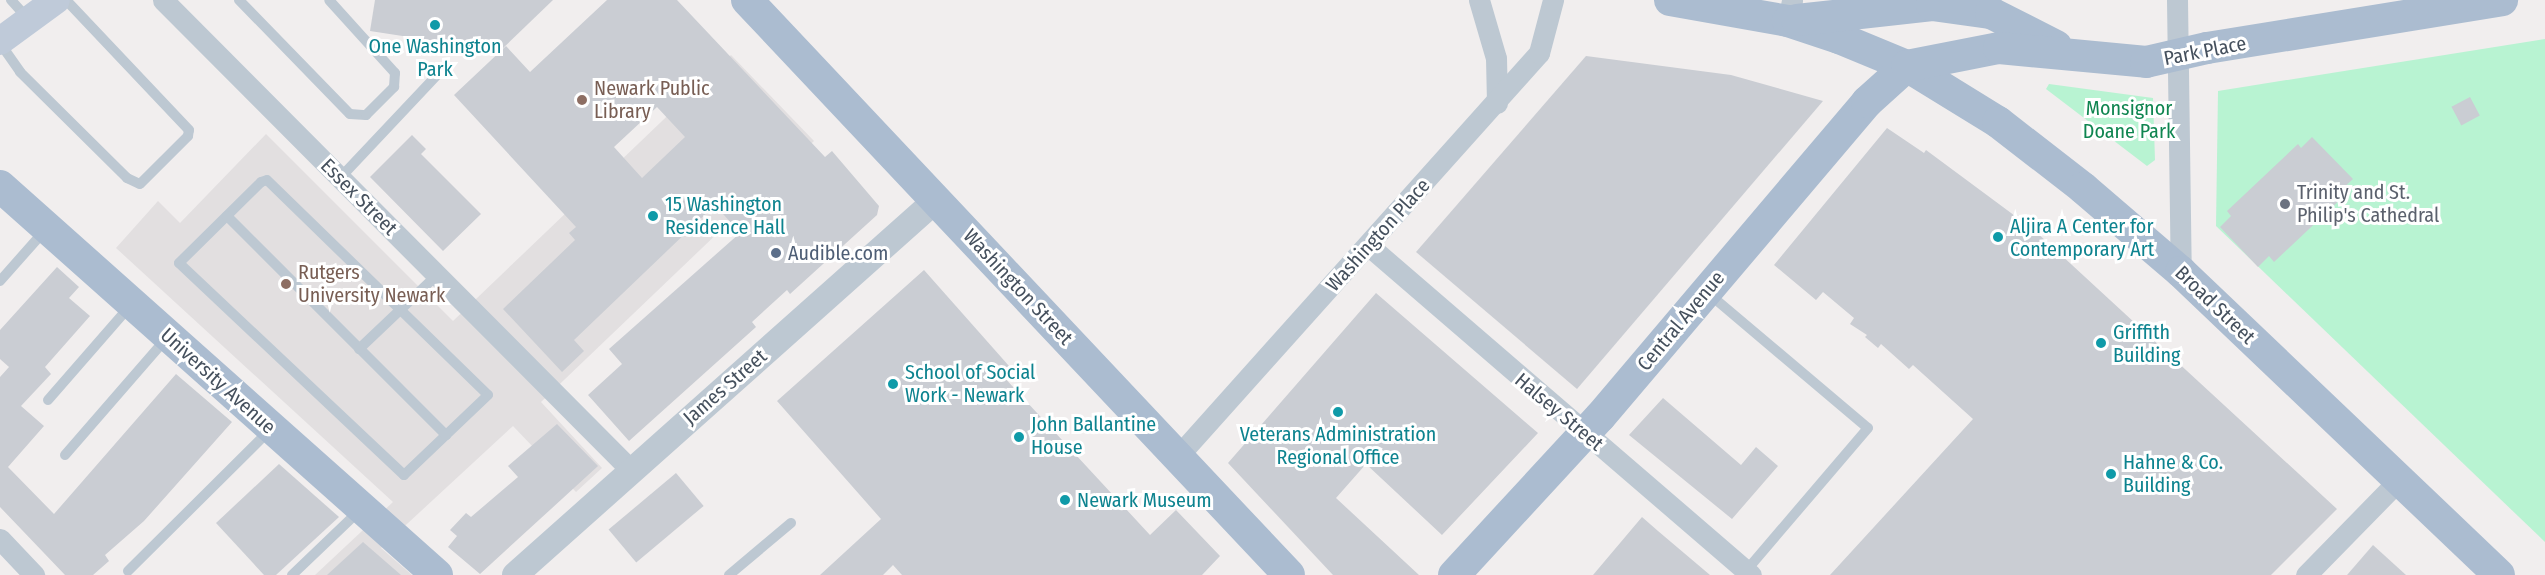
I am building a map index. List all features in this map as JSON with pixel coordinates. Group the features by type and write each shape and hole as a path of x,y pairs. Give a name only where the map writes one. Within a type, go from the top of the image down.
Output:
{"main road":[{"path":"0,42 20,10 56,0"},
{"name":"Washington Street","path":"747,0 1289,575"},
{"path":"1670,0 1790,11 1977,5 2070,53"},
{"name":"Park Place","path":"1907,66 1999,48 2146,62 2502,0"},
{"name":"Broad Street","path":"1790,11 1907,66 1983,112 2046,158 2181,272 2499,575"},
{"name":"Central Avenue","path":"1454,575 1585,434 1867,102 1907,66"},
{"name":"University Avenue","path":"0,186 437,575"}],"street":[{"name":"Essex Street","path":"163,0 631,470"},
{"path":"1479,0 1496,58 1497,103"},
{"name":"Washington Place","path":"1178,456 1370,246 1539,53 1553,0"},
{"path":"2177,0 2181,272"},
{"name":"James Street","path":"515,575 936,200"},
{"name":"Halsey Street","path":"1370,246 1585,434 1749,573"},
{"path":"2306,575 2398,481"},
{"path":"0,539 34,575"}],"lane":[{"path":"0,42 20,72 127,178 140,184 188,136 189,130 66,0"},
{"path":"239,0 350,114 366,115 394,87 395,73 329,0"},
{"path":"340,178 437,75"},
{"path":"261,182 272,182 399,310 488,395 404,475 179,263 261,182"},
{"path":"227,216 446,435"},
{"path":"0,280 47,228"},
{"path":"359,348 437,275"},
{"path":"1706,291 1868,428 1749,573"},
{"path":"48,400 132,304"},
{"path":"64,455 168,336"},
{"path":"128,571 272,428"},
{"path":"292,575 362,509"},
{"path":"729,575 791,523"}],"shaded area":[{"name":"Rutgers University Newark","path":"731,55 814,141 541,402 602,468 576,492 513,426 381,548 412,575 315,575 393,502 116,248 158,201 180,223 266,134 453,321"}],"green space":[{"path":"2545,39 2545,542 2216,226 2218,91"},
{"name":"Monsignor Doane Park","path":"2049,84 2153,98 2155,160 2147,166 2046,89"}],"building":[{"name":"One Washington Park","path":"375,0 553,0 500,51 370,31"},
{"path":"607,0 677,0 825,157 832,151 879,206 877,215 790,294 787,290 752,322 756,327 629,441 588,395 622,364 609,349 740,233 715,205 574,340 584,351 562,372 503,309 575,240 569,233 576,227 454,95 506,46 530,72","holes":["657,107 685,137 642,178 614,147"]},
{"path":"1586,56 1731,75 1823,101 1577,389 1416,252"},
{"path":"2470,97 2480,116 2461,125 2451,107"},
{"path":"1887,128 1924,153 1926,150 2034,230 2337,509 2271,575 1830,575 1973,419 1913,365 1909,369 1881,344 1878,348 1865,337 1867,335 1850,324 1854,318 1823,292 1816,300 1774,265"},
{"path":"412,135 426,149 421,154 481,214 443,251 370,177"},
{"name":"Trinity and St. Philip's Cathedral","path":"2312,137 2353,179 2340,191 2344,196 2274,262 2269,256 2258,267 2220,227 2231,216 2227,211 2298,144 2301,148"},
{"path":"57,267 79,287 69,298 90,316 45,367 51,374 21,406 44,426 8,467 54,514 176,374 232,422 144,521 105,555 109,561 93,575 65,575 0,507 0,377 9,367 0,359 0,330"},
{"path":"924,270 1009,366 1001,374 1150,535 1176,510 1220,556 1202,575 902,575 893,565 883,575 820,575 881,519 777,401"},
{"path":"1376,293 1538,433 1442,535 1366,464 1336,498 1419,575 1333,575 1228,463"},
{"path":"1663,398 1741,465 1756,447 1778,466 1732,519 1629,435"},
{"path":"557,424 598,466 480,574 448,547 457,536 450,530 466,513 471,517 518,477 508,466"},
{"path":"279,464 339,517 276,575 264,575 216,523"},
{"path":"676,473 704,506 636,563 609,530"},
{"path":"1642,517 1658,531 1710,575 1593,575"},
{"path":"363,542 401,575 327,575"},
{"path":"2373,545 2406,575 2347,575"}],"place":[{"name":"One Washington Park","path":"435,25"},
{"name":"Newark Public Library","path":"582,100"},
{"name":"Trinity and St. Philip's Cathedral","path":"2285,204"},
{"name":"15 Washington Residence Hall","path":"653,216"},
{"name":"Aljira A Center for Contemporary Art","path":"1998,237"},
{"name":"Audible.com","path":"776,253"},
{"name":"Rutgers University Newark","path":"286,284"},
{"name":"Griffith Building","path":"2101,343"},
{"name":"School of Social Work - Newark","path":"893,384"},
{"name":"Veterans Administration Regional Office","path":"1338,412"},
{"name":"John Ballantine House","path":"1019,437"},
{"name":"Hahne & Co. Building","path":"2111,474"},
{"name":"Newark Museum","path":"1065,500"}]}
